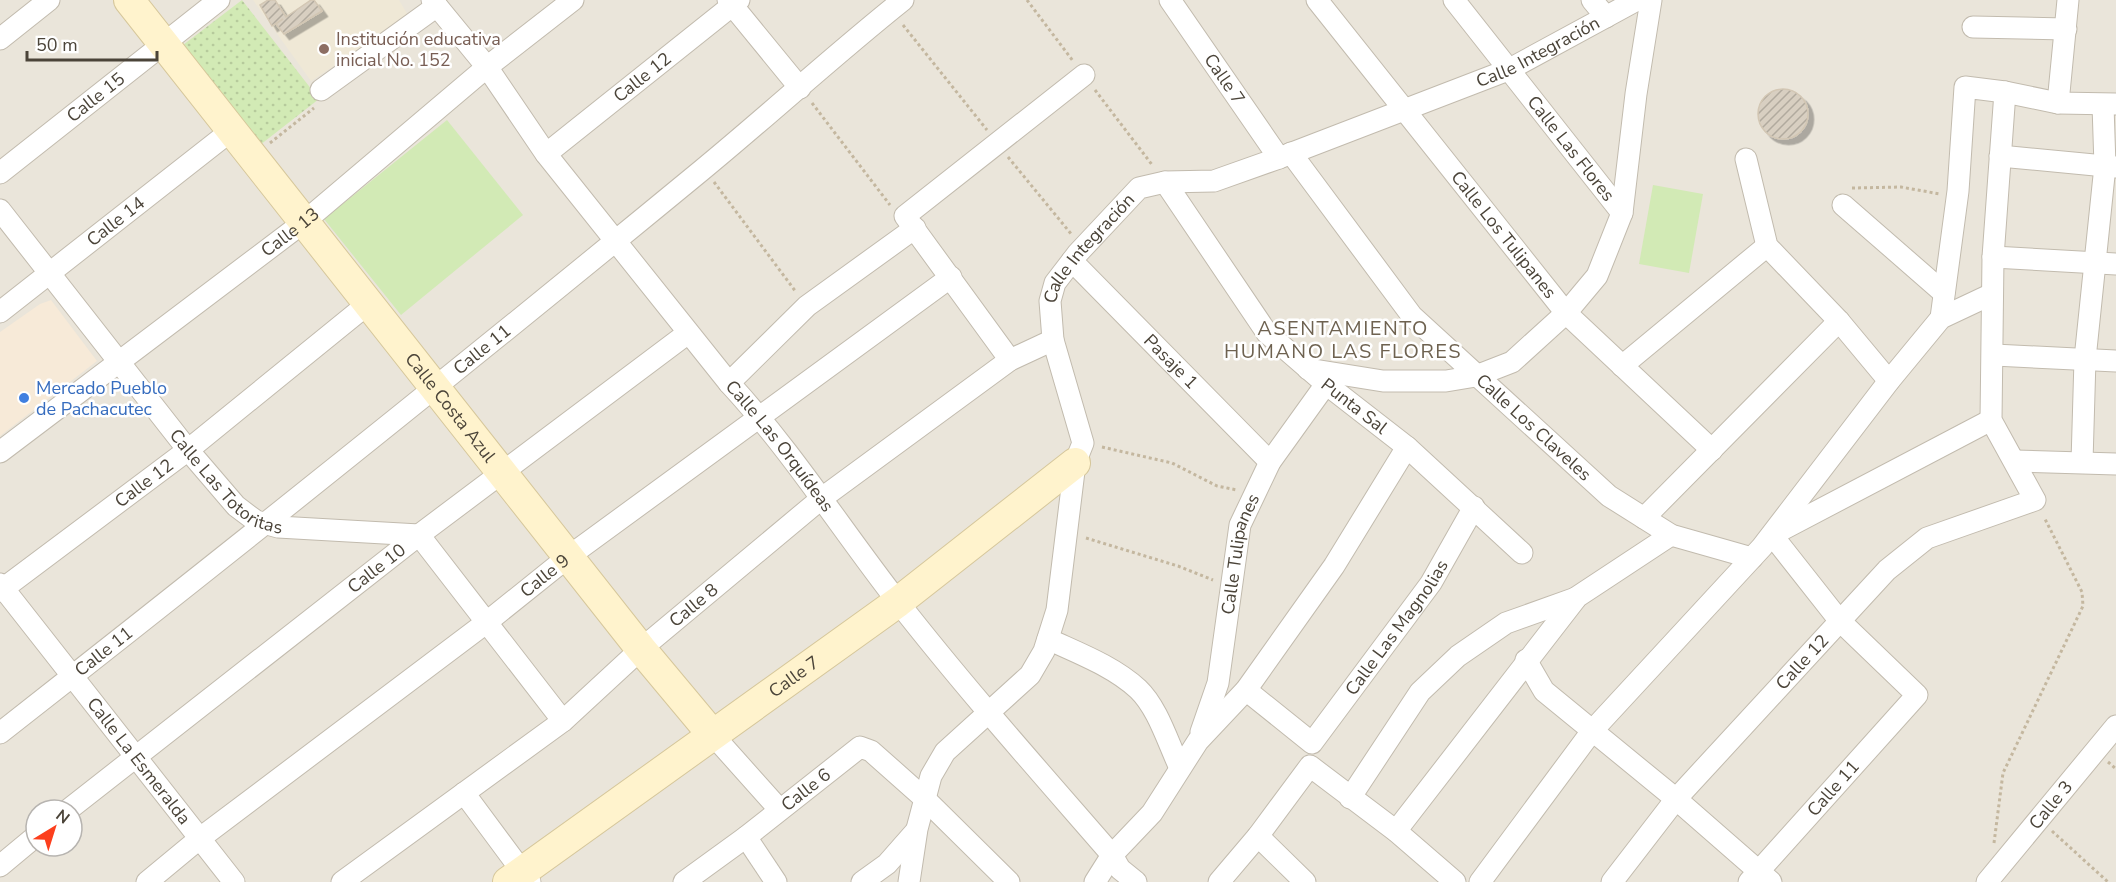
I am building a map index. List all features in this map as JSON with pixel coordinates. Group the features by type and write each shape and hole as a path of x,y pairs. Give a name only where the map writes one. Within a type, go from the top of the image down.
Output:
{"street":[{"path":"0,39 49,0"},
{"name":"Calle Costa Azul","path":"129,0 640,649 779,809"},
{"name":"Calle 15","path":"0,173 219,0"},
{"name":"Calle 13","path":"0,452 304,222 488,67 573,0"},
{"name":"Calle 11","path":"0,734 267,524 703,169 903,0"},
{"name":"Calle 7","path":"1170,0 1285,156"},
{"name":"Calle Los Tulipanes","path":"1317,0 1566,313 1712,450"},
{"name":"Calle Las Flores","path":"1454,0 1622,213"},
{"path":"1592,0 1606,17"},
{"name":"Calle Integración","path":"909,882 917,829 931,776 945,752 1030,675 1048,639 1057,610 1079,453 1053,340 1050,301 1055,283 1072,261 1139,188 1165,182 1214,181 1285,156 1508,70 1637,0"},
{"path":"1308,369 1383,381 1446,381 1476,376 1512,362 1566,313 1596,276 1622,213 1635,94 1651,0"},
{"path":"2058,103 2068,0"},
{"path":"733,2 800,88"},
{"name":"Calle 12","path":"546,154 733,2"},
{"path":"321,90 435,3"},
{"name":"Calle Las Orquídeas","path":"435,3 488,67 546,154 688,333 760,417 898,602 989,713 1112,855 1120,869 1136,882"},
{"path":"1972,27 2066,29"},
{"path":"729,383 807,306 1084,75"},
{"path":"1941,318 1957,197 1966,86 2058,103 2109,104 2110,167 2093,263 2085,359 2082,462"},
{"path":"2005,92 1993,257 1994,355 1991,420 2035,500"},
{"name":"Calle 14","path":"0,312 232,130"},
{"name":"Calle Los Claveles","path":"1285,156 1412,316 1476,376 1543,433 1609,496 1671,535 1752,558"},
{"path":"2000,156 2110,167"},
{"path":"1746,159 1767,246 1839,321 1889,381"},
{"name":"Punta Sal","path":"1165,182 1267,333 1326,384 1407,447 1522,553"},
{"path":"1842,197 1944,293"},
{"name":"Calle Las Totoritas","path":"0,210 188,450 236,506 256,521 267,524 419,535"},
{"path":"910,222 1010,360"},
{"path":"1622,366 1767,246"},
{"path":"1993,257 2116,264"},
{"name":"Pasaje 1","path":"1072,261 1270,462"},
{"name":"Calle 9","path":"147,882 200,839 488,622 568,556 951,277"},
{"path":"1480,882 1592,731 1772,535 1889,381 1941,318 1992,294"},
{"name":"Calle 12","path":"1,588 188,450 369,303"},
{"path":"1644,518 1839,321"},
{"name":"Calle 10","path":"83,798 501,472 688,333"},
{"name":"Calle 8","path":"342,882 563,721 640,649 822,498 1010,360 1053,340"},
{"path":"1994,355 2116,361"},
{"name":"Calle Tulipanes","path":"1198,741 1218,683 1240,525 1253,493 1270,462 1326,384"},
{"path":"1772,535 1991,420"},
{"name":"Calle Tulipanes","path":"1095,882 1112,855 1152,813 1198,741 1246,690 1334,566 1407,447"},
{"name":"Calle 7","path":"520,878 712,734 898,602 1079,453"},
{"path":"2015,461 2116,464"},
{"name":"Calle 12","path":"1612,882 1676,799 1887,570 1927,538 2035,500"},
{"name":"Calle Las Magnolias","path":"1246,690 1312,743 1431,583 1474,507"},
{"path":"419,535 563,721"},
{"path":"1350,798 1420,692 1458,656 1506,623 1577,597 1671,535"},
{"path":"1772,535 1839,620"},
{"name":"Calle La Esmeralda","path":"1,588 234,882"},
{"path":"1396,831 1577,597"},
{"name":"Calle 11","path":"1760,878 1917,695 1839,620"},
{"path":"1048,639 1089,658 1139,690 1152,709 1180,768"},
{"path":"1526,660 1544,691 1676,799 1760,878"},
{"name":"Calle 3","path":"1987,882 2116,726"},
{"name":"Calle 6","path":"684,882 746,837 860,747 871,751 925,800"},
{"path":"1219,882 1258,836 1310,766 1396,831 1455,882"},
{"path":"464,793 520,878"},
{"path":"925,800 1009,882"},
{"path":"862,882 887,864 917,829"},
{"path":"1258,836 1305,882"},
{"path":"746,837 776,882"},
{"path":"0,866 24,846"}],"path":[{"path":"800,88 896,213 910,222"},
{"path":"253,156 324,100 321,90"},
{"path":"703,169 807,306"},
{"path":"1842,197 1901,187 1957,197"},
{"path":"1079,453 1172,463 1217,486 1253,493"},
{"path":"1994,843 2002,773 2083,606 2082,592 2035,500"},
{"path":"1067,532 1178,566 1231,587"},
{"path":"2040,820 2108,882"}],"shaded area":[{"path":"0,0 2116,0 2116,882 0,882"},
{"name":"Institución educativa inicial No. 152","path":"253,0 399,0 409,17 311,81"},
{"name":"Mercado Pueblo de Pachacutec","path":"51,300 97,361 0,436 0,332 40,304"}],"green space":[{"path":"242,0 319,99 260,145 183,45"},
{"path":"447,120 523,215 401,315 324,219"},
{"path":"1653,185 1703,194 1689,273 1639,264"}],"building":[{"path":"268,0 275,0 286,17 311,0 314,0 322,11 284,34 276,24 283,19 272,26 260,5"},
{"path":"1778,89 1788,89 1801,96 1808,109 1808,119 1801,132 1788,139 1778,139 1769,135 1762,128 1758,119 1758,109 1762,100 1769,93"}],"place":[{"name":"Institución educativa inicial No. 152","path":"324,49"},
{"name":"Mercado Pueblo de Pachacutec","path":"24,398"}],"district":[{"name":"ASENTAMIENTO HUMANO LAS FLORES","path":"1343,340"}]}
